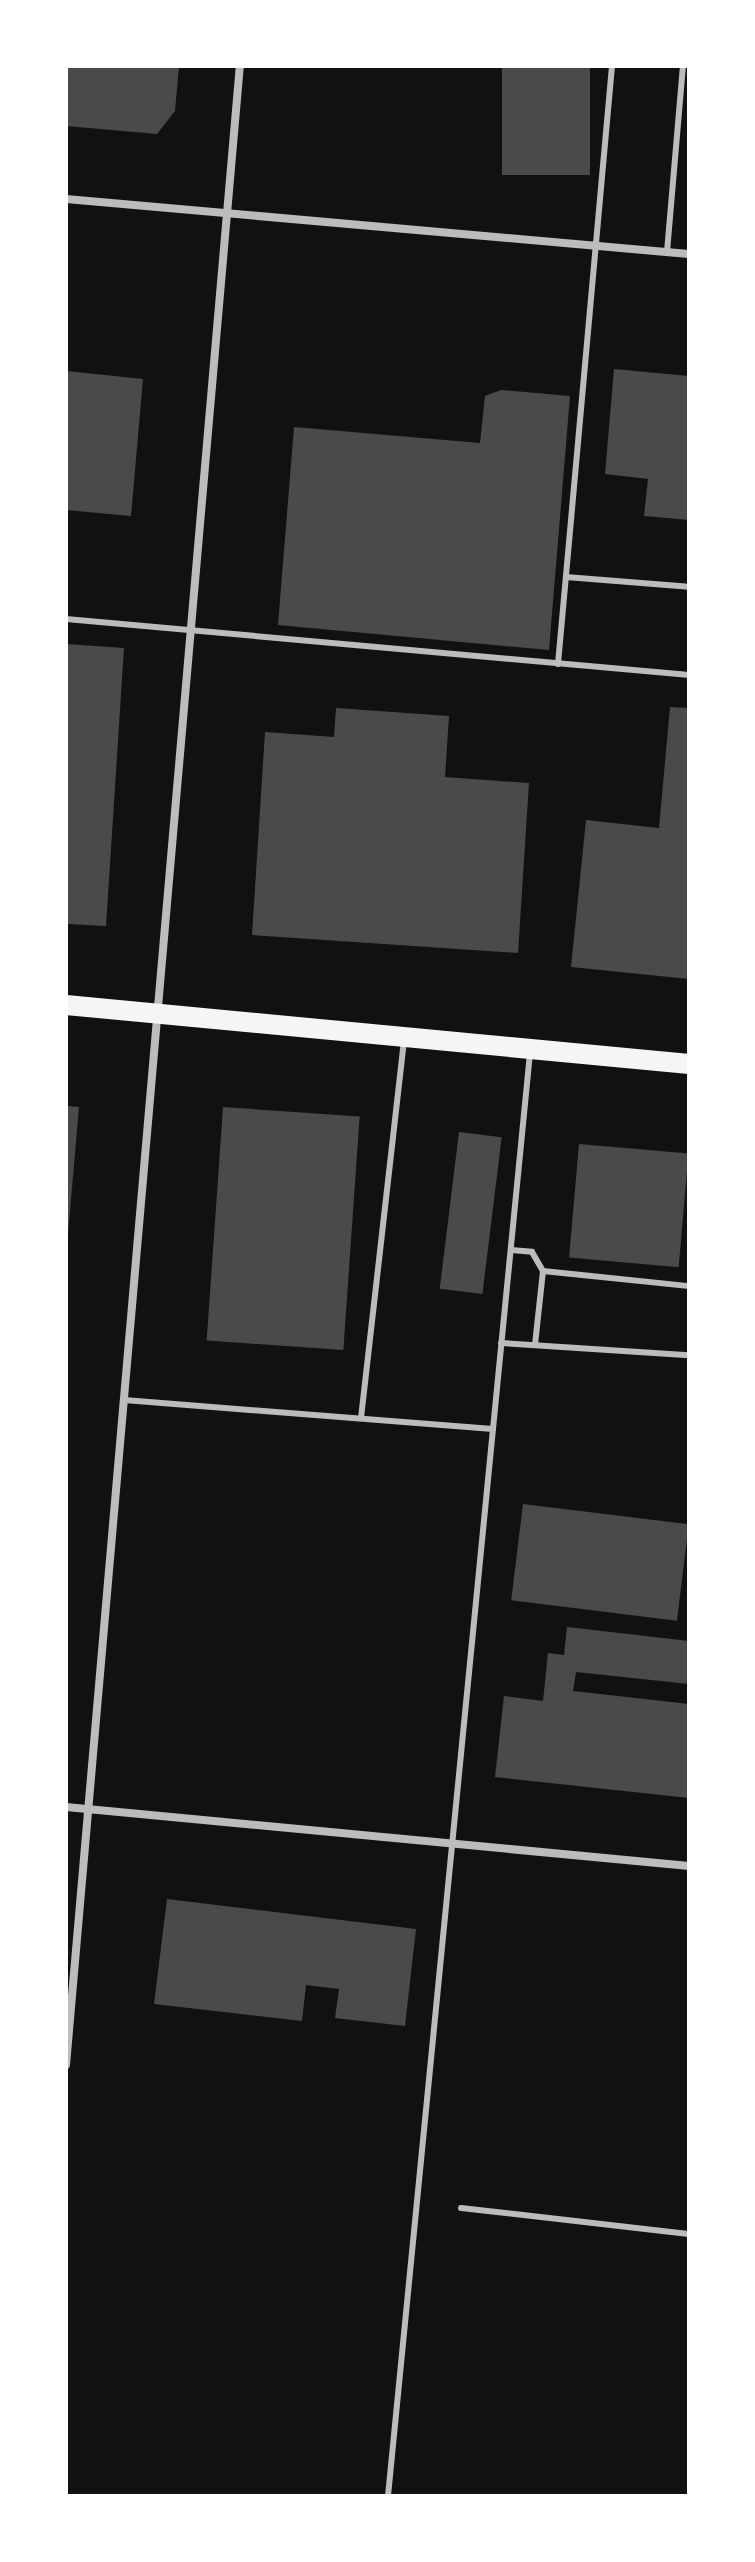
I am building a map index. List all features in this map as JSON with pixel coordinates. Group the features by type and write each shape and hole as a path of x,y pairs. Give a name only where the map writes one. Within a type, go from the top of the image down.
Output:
{"main road":[{"path":"66,1005 689,1064"}],"street":[{"path":"66,2065 240,66"},
{"path":"66,199 689,254"},
{"path":"66,1807 689,1866"}],"lane":[{"path":"558,664 612,66"},
{"path":"667,252 683,66"},
{"path":"566,577 689,587"},
{"path":"66,619 689,675"},
{"path":"361,1418 405,1036"},
{"path":"388,2496 455,1843 530,1048"},
{"path":"511,1250 532,1252 543,1271 535,1345"},
{"path":"543,1271 689,1284"},
{"path":"501,1343 689,1355"},
{"path":"124,1400 493,1429"},
{"path":"461,2208 689,2234"}],"building":[{"path":"66,66 179,66 175,111 157,134 66,126"},
{"path":"502,66 590,66 590,175 502,175"},
{"path":"614,369 689,376 689,520 644,516 648,479 605,474"},
{"path":"66,371 143,379 131,516 66,510"},
{"path":"501,390 570,396 549,650 278,625 294,427 480,443 485,396"},
{"path":"66,644 124,648 106,926 66,924"},
{"path":"670,707 689,708 689,979 571,967 586,820 659,828"},
{"path":"336,708 449,716 445,777 529,783 518,953 252,935 265,732 334,737"},
{"path":"66,1106 79,1107 68,1234 66,1234"},
{"path":"223,1107 360,1117 343,1350 207,1340"},
{"path":"459,1132 502,1137 482,1294 440,1289"},
{"path":"579,1144 689,1154 679,1267 569,1258"},
{"path":"523,1504 689,1524 677,1621 511,1600"},
{"path":"567,1627 689,1641 689,1684 576,1672 573,1691 689,1704 689,1798 495,1777 504,1696 543,1701 548,1653 564,1655"},
{"path":"167,1899 416,1929 405,2026 335,2018 339,1989 306,1985 302,2021 154,2004"}]}
